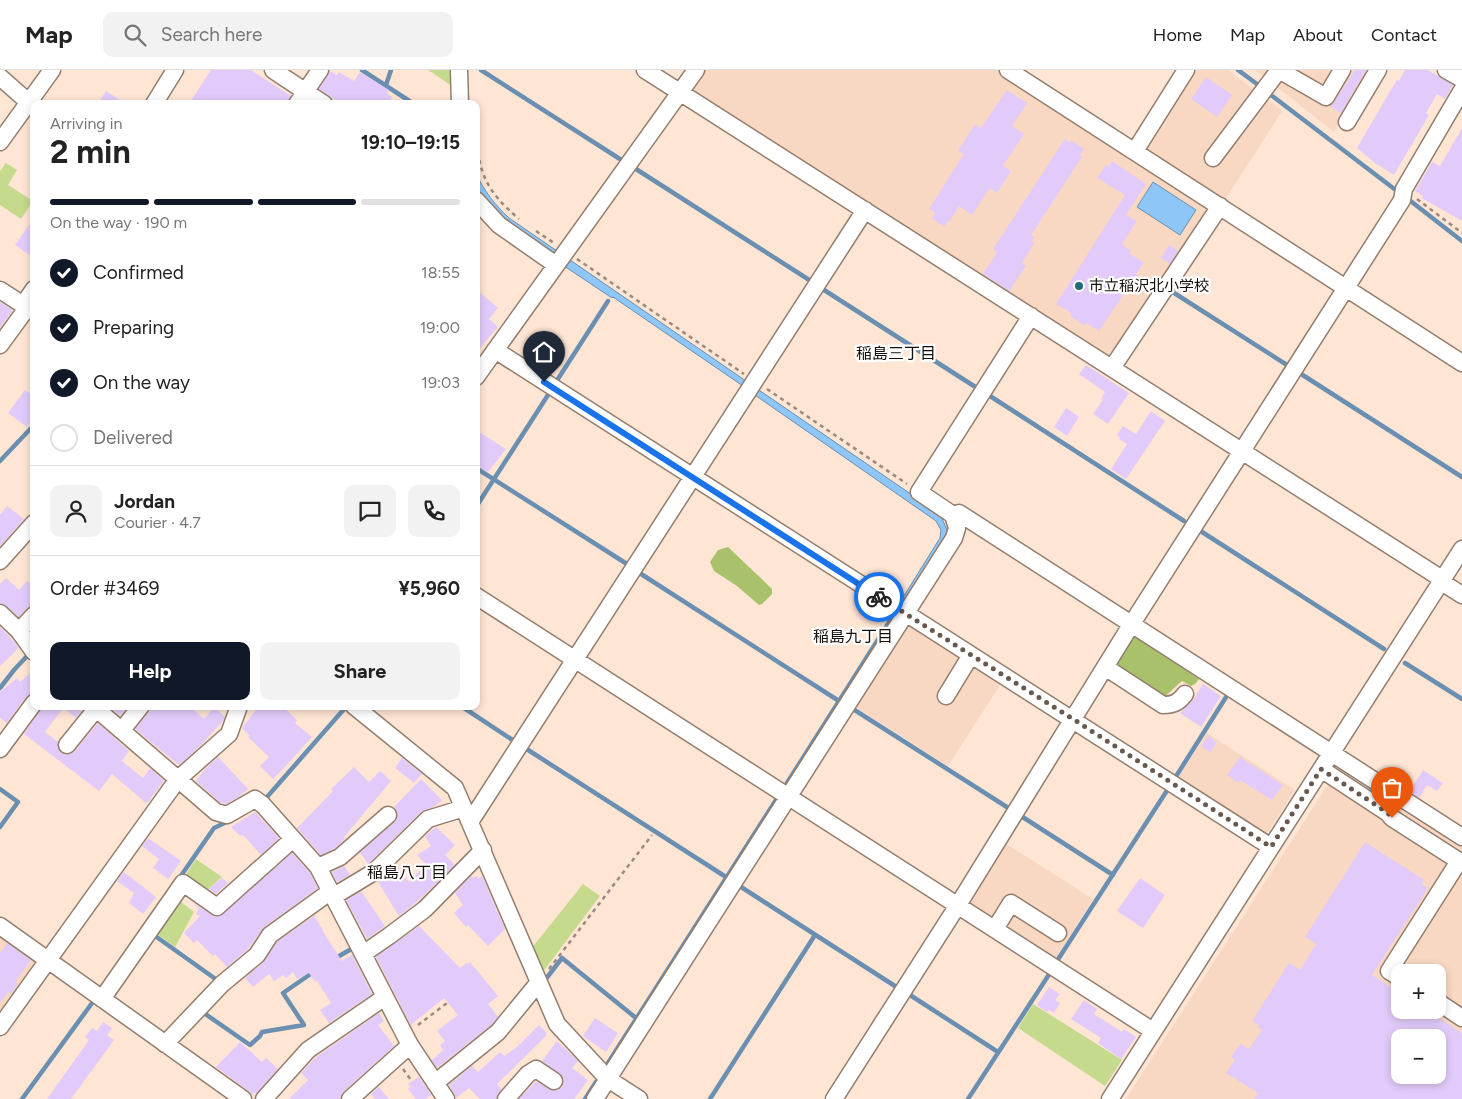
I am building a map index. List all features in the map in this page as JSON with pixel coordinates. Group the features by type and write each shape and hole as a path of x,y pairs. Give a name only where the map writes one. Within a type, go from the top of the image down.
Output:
{"street":[{"path":"34,100 52,70"},
{"path":"156,100 175,70"},
{"path":"272,70 301,98 320,70"},
{"path":"459,70 460,100"},
{"path":"645,70 1242,451 1462,595"},
{"path":"480,370 696,70"},
{"path":"1008,70 1462,363"},
{"path":"1135,151 1186,70"},
{"path":"1213,158 1279,70 1326,97 1342,70"},
{"path":"1348,122 1378,70"},
{"path":"1446,70 1462,79"},
{"path":"0,77 30,104"},
{"path":"834,1099 958,905 1131,625 1402,200 1404,189 1462,90"},
{"path":"0,142 30,106"},
{"path":"480,205 510,234 561,258"},
{"path":"1112,368 1220,206"},
{"path":"165,1044 222,984 257,955 270,936 332,894 374,872 428,819 467,815 575,660 865,210"},
{"path":"0,290 28,308 0,345"},
{"path":"595,1099 954,538 957,528 953,515 919,492 1030,316"},
{"path":"495,350 692,478 1073,719 1271,847"},
{"path":"953,515 959,513 1462,837"},
{"path":"0,561 30,527"},
{"path":"1110,1099 1462,549"},
{"path":"480,599 1154,1031"},
{"path":"0,613 19,631 30,646"},
{"path":"19,631 30,619"},
{"path":"946,696 971,655"},
{"path":"1105,667 1163,705 1171,705 1180,701 1185,694"},
{"path":"0,749 30,708"},
{"path":"67,745 93,710"},
{"path":"97,710 216,812 227,815 255,799 263,805 318,867 410,1044 446,1099"},
{"path":"122,730 139,710"},
{"path":"0,1027 178,780 229,734 238,710"},
{"path":"359,710 455,788 557,1024 608,1079 639,1099"},
{"path":"1321,769 1459,861 1393,964"},
{"path":"318,867 340,857 388,815"},
{"path":"102,999 182,883 217,907 293,839"},
{"path":"363,954 425,909 483,850"},
{"path":"995,929 1011,903 1058,933"},
{"path":"0,926 243,1099"},
{"path":"435,1083 498,1032 539,982"},
{"path":"264,1099 308,1050 385,997"},
{"path":"1446,1007 1462,1018"},
{"path":"350,1099 410,1044"},
{"path":"506,1099 528,1074 536,1069 554,1081"}],"path":[{"path":"480,164 483,176 504,207 520,221"},
{"path":"1404,189 1462,233"},
{"path":"536,231 561,258"},
{"path":"539,982 652,835"},
{"path":"418,1025 447,1003"}],"shaded area":[{"name":"市立稲沢北小学校","path":"705,70 997,70 1213,208 1111,360 694,94 693,88"},
{"path":"1196,70 1228,70 1282,111 1223,203 1143,152"},
{"path":"1255,70 1372,70 1334,132"},
{"path":"913,625 1002,682 948,766 853,705 904,627"},
{"path":"1207,733 1295,790 1268,832 1260,834 1177,780"},
{"path":"1341,764 1404,805 1402,809 1462,847 1462,1099 1126,1099"},
{"path":"1002,841 1093,899 1054,961 971,908 968,902"},
{"path":"0,933 33,957 35,965 0,1014"}],"green space":[{"path":"428,70 453,70 452,86"},
{"path":"6,163 17,170 8,185 30,199 30,206 21,219 0,205 0,171"},
{"path":"728,547 772,589 772,594 762,604 759,605 737,586 714,571 710,562 718,550"},
{"path":"1128,635 1134,636 1199,679 1191,686 1182,681 1161,700 1115,670 1113,659"},
{"path":"196,859 222,877 204,893 183,879"},
{"path":"583,884 600,896 542,973 531,949"},
{"path":"176,898 194,912 175,947 153,931"},
{"path":"1033,1004 1122,1060 1105,1086 1018,1028"}],"water":[{"path":"480,182 490,197 509,218 746,381 743,386 613,297 561,264 490,210 480,196"},
{"path":"1153,182 1196,210 1180,235 1137,207"},
{"path":"756,388 940,514 948,532 946,539 906,602 902,599 940,538 941,530 936,521 752,393"}],"building":[{"path":"211,70 251,70 291,96 289,100 192,100"},
{"path":"1355,70 1366,70 1341,113 1331,107"},
{"path":"1405,70 1428,70 1453,85 1445,99 1437,94 1426,113 1429,115 1394,175 1375,163 1357,148 1397,80 1399,81"},
{"path":"330,71 337,75 339,72 354,81 360,72 389,90 387,93 392,97 390,100 335,100 319,89"},
{"path":"1206,77 1232,95 1217,117 1191,99"},
{"path":"1007,90 1027,103 1012,126 1024,134 1003,166 1011,171 997,193 990,188 972,215 959,206 944,227 932,218 935,213 929,209 964,154 958,151 975,124 981,128"},
{"path":"106,91 120,100 100,100"},
{"path":"1462,128 1462,221 1422,198 1423,196 1415,191 1432,162 1440,166"},
{"path":"1065,139 1070,143 1071,140 1084,149 1080,155 1082,157 1031,235 1035,238 1032,241 1034,243 1022,263 1026,266 1009,291 983,274 997,253 993,249"},
{"path":"1112,161 1146,184 1126,215 1137,221 1122,244 1131,251 1129,253 1144,263 1136,274 1140,277 1128,295 1125,292 1099,331 1086,323 1085,326 1070,316 1071,313 1056,304 1125,195 1097,178 1106,165 1108,167"},
{"path":"30,224 30,255 15,245"},
{"path":"1169,245 1178,251 1170,264 1161,258"},
{"path":"480,292 498,308 489,319 498,327 480,347"},
{"path":"0,302 13,310 0,328"},
{"path":"1086,365 1129,393 1108,424 1093,414 1103,400 1101,399 1105,392 1079,374"},
{"path":"25,390 30,393 30,423 27,427 8,413"},
{"path":"1066,408 1079,417 1067,436 1054,427"},
{"path":"1151,411 1165,421 1126,479 1111,469 1127,444 1119,439 1120,437 1117,435 1123,426 1136,434"},
{"path":"480,433 506,449 488,472 480,467"},
{"path":"7,506 24,519 0,546 0,515"},
{"path":"6,578 19,590 27,581 30,584 30,607 19,617 7,606 0,603 0,584"},
{"path":"0,627 19,648 0,666"},
{"path":"30,673 30,694 26,697 7,723 0,718 0,692 17,678 20,682"},
{"path":"1203,684 1221,696 1201,727 1180,713 1193,700"},
{"path":"40,710 62,710 45,732 58,742 58,748 61,753 66,755 74,752 98,723 129,751 122,761 143,778 150,768 163,782 146,803 112,774 99,791 24,734"},
{"path":"66,710 82,710 76,718"},
{"path":"113,710 125,710 120,716"},
{"path":"150,710 194,710 204,719 212,710 217,710 225,717 200,746 179,765 135,729"},
{"path":"256,710 286,710 297,720 295,723 312,737 273,779 260,766 269,757 248,737 250,736 242,728"},
{"path":"1208,736 1217,742 1210,752 1201,746"},
{"path":"218,757 248,789 226,804 221,803 196,781"},
{"path":"1240,757 1283,785 1272,800 1240,780 1239,783 1227,775"},
{"path":"402,758 422,774 414,783 395,768"},
{"path":"354,767 369,782 380,771 391,781 344,837 345,839 335,848 321,855 297,828 333,791 331,789"},
{"path":"1423,770 1443,783 1437,791 1427,785 1419,798 1410,791"},
{"path":"421,779 442,800 435,806 421,812 368,864 360,852 395,822 398,814 394,807"},
{"path":"255,812 279,838 261,855 244,836 239,835 231,827"},
{"path":"436,827 455,845 445,855 455,865 418,901 399,916 378,882 398,868 409,882 426,864 417,855 431,846 425,836"},
{"path":"148,838 181,861 168,879 153,868 159,859 142,846"},
{"path":"1365,842 1424,880 1421,884 1428,888 1372,975 1391,987 1391,1019 1440,1019 1462,1033 1462,1099 1254,1099 1258,1093 1226,1073 1235,1060 1231,1057 1240,1044 1249,1049 1262,1030 1257,1027 1259,1025 1252,1021 1289,963 1300,970 1316,944 1305,937"},
{"path":"292,853 310,873 318,888 264,927 249,948 227,967 215,954 213,956 197,940 194,943 184,933 200,916 196,914 199,908 195,904 212,915 220,916"},
{"path":"344,866 350,875 337,882 332,872"},
{"path":"124,872 156,897 143,914 129,903 134,893 117,881"},
{"path":"471,876 473,878 477,876 478,879 482,876 505,929 488,946 468,925 466,927 454,913 463,905 455,893"},
{"path":"222,878 228,883 216,894 209,889"},
{"path":"1140,878 1165,895 1143,928 1117,911"},
{"path":"361,891 385,926 367,939 346,900"},
{"path":"314,916 342,961 352,955 372,994 329,1023 320,1010 331,1003 317,981 315,982 309,973 297,979 293,972 286,978 283,975 274,981 269,974 253,987 245,978 264,962 277,942"},
{"path":"419,926 460,968 470,962 498,996 488,1004 498,1017 491,1025 437,1068 432,1060 443,1050 440,1045 445,1041 437,1031 458,1015 444,998 411,1025 376,957"},
{"path":"7,943 31,960 15,982 18,984 11,994 8,992 0,1003 0,953"},
{"path":"1049,987 1060,994 1055,1000 1060,1003 1054,1013 1049,1010 1047,1012 1037,1005"},
{"path":"1084,1000 1097,1009 1094,1014 1122,1032 1124,1029 1136,1037 1121,1059 1098,1043 1101,1038 1071,1019"},
{"path":"379,1013 384,1021 378,1025 394,1046 343,1092 340,1099 289,1099 308,1080 301,1073 315,1058"},
{"path":"595,1018 618,1033 606,1052 583,1036"},
{"path":"103,1022 112,1028 107,1035 114,1040 71,1099 47,1099 89,1040 85,1037 92,1028 97,1031"},
{"path":"539,1025 546,1032 546,1036 497,1084 501,1089 496,1099 480,1099 469,1088 456,1098 449,1085 472,1066 478,1072 500,1052 504,1056 518,1046"},
{"path":"557,1041 578,1061 572,1068 588,1080 574,1099 519,1099 536,1081 553,1091 563,1086 563,1076 542,1061"},
{"path":"240,1042 262,1062 266,1058 278,1069 256,1094 255,1092 252,1095 216,1067"},
{"path":"419,1077 431,1095 425,1099 416,1099 408,1089 411,1087 408,1084"},
{"path":"379,1087 389,1099 375,1099 371,1094"}],"waterway":[{"path":"362,70 408,100"},
{"path":"386,85 391,70"},
{"path":"481,70 623,161"},
{"path":"1238,70 1261,87"},
{"path":"1267,92 1397,191"},
{"path":"636,169 814,283"},
{"path":"1408,199 1462,241"},
{"path":"821,288 977,388"},
{"path":"1171,291 1287,365"},
{"path":"556,382 608,301"},
{"path":"1298,372 1462,477"},
{"path":"480,501 548,395"},
{"path":"990,396 1184,521"},
{"path":"0,461 30,429"},
{"path":"480,471 627,564"},
{"path":"1199,530 1384,649"},
{"path":"638,572 839,701"},
{"path":"787,783 893,616"},
{"path":"0,688 28,655"},
{"path":"1405,663 1462,699"},
{"path":"1175,778 1228,694"},
{"path":"853,709 1010,809"},
{"path":"267,797 343,710"},
{"path":"467,710 514,741"},
{"path":"524,749 726,877"},
{"path":"0,789 18,802 0,827"},
{"path":"1057,961 1168,789"},
{"path":"608,1063 776,800"},
{"path":"1021,816 1113,875"},
{"path":"178,880 214,828 229,821"},
{"path":"738,885 898,988"},
{"path":"710,1099 815,935"},
{"path":"158,938 217,980 216,982"},
{"path":"334,959 353,948"},
{"path":"545,980 562,958 636,1018"},
{"path":"201,1011 250,1045 262,1032 304,1025 283,993 315,971"},
{"path":"968,1099 1050,973"},
{"path":"910,995 998,1052"},
{"path":"22,1099 95,999"},
{"path":"585,1099 596,1082"}],"way so far":[{"path":"879,597 1271,847 1321,769 1388,813 1392,818"}],"place":[{"name":"市立稲沢北小学校","path":"1079,286"}],"district":[{"name":"稲島三丁目","path":"896,353"},
{"name":"稲島九丁目","path":"853,636"},
{"name":"稲島八丁目","path":"407,872"}],"route":[{"path":"544,382 879,597"}]}
